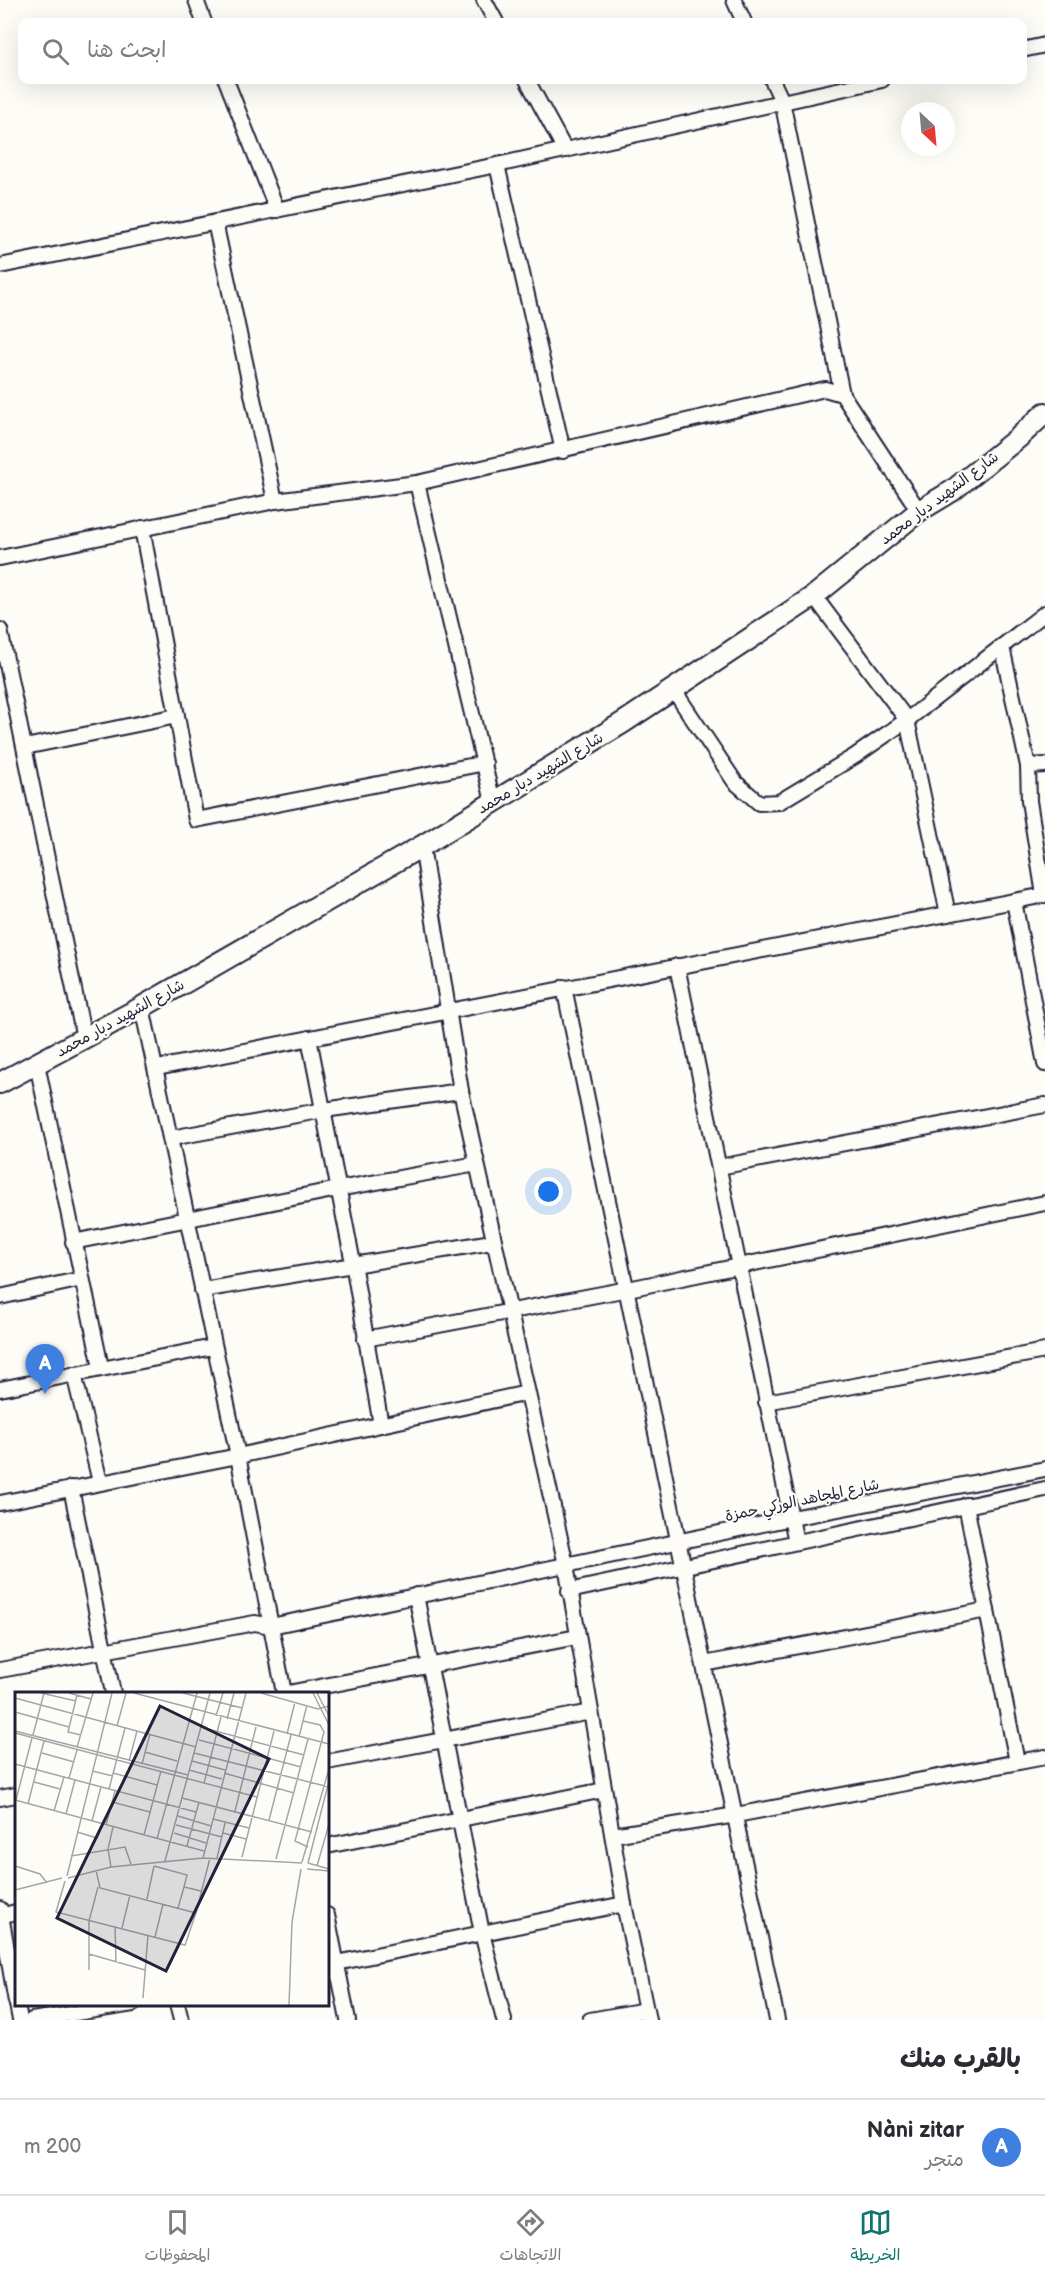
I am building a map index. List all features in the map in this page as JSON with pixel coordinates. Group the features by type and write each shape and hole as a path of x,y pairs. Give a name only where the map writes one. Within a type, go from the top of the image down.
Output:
{"street":[{"path":"196,0 203,18"},
{"path":"484,0 494,18"},
{"path":"734,0 742,18"},
{"path":"1027,49 1045,45"},
{"path":"228,84 277,210"},
{"path":"529,84 565,150"},
{"path":"774,84 782,101 842,394 919,512"},
{"path":"0,266 497,165 863,84"},
{"path":"497,165 563,451"},
{"path":"215,222 275,501"},
{"path":"0,558 275,501 417,483 563,451 802,392 825,389 842,394"},
{"name":"شارع الشهيد دبار محمد","path":"0,1083 142,1007 422,846 673,689 813,596 919,512 952,491 1018,438 1045,413"},
{"path":"417,483 493,802"},
{"path":"142,528 196,820 485,763"},
{"path":"813,596 907,720 948,914"},
{"path":"673,689 735,782 759,803 779,802 855,756 907,720 1045,613"},
{"path":"0,630 84,1038"},
{"path":"157,1068 1044,895 1029,801 1028,766 1002,647"},
{"path":"25,747 177,716"},
{"path":"1028,766 1045,765"},
{"path":"422,846 461,1091 492,1242 510,1310 566,1565 624,1904 647,2015 590,2020"},
{"path":"1014,901 1045,1064"},
{"path":"677,966 796,1542"},
{"path":"564,987 628,1289 681,1565 736,1815 777,2020"},
{"path":"142,1007 157,1068 286,1692"},
{"path":"309,1038 353,1263 381,1425"},
{"path":"37,1064 101,1367"},
{"path":"171,1138 324,1110 461,1091"},
{"path":"719,1167 1045,1104"},
{"path":"73,1242 338,1189 477,1164"},
{"path":"365,1340 510,1310 628,1289 740,1264 1045,1203"},
{"path":"202,1290 353,1263 492,1242"},
{"path":"0,1297 82,1279"},
{"path":"0,1389 101,1367 213,1347"},
{"path":"766,1402 1045,1351"},
{"path":"74,1374 100,1482"},
{"path":"0,1503 238,1456 527,1393"},
{"name":"شارع المجاهد الوركي حمزة","path":"0,1670 255,1623 271,1626 678,1544 792,1518 1045,1469"},
{"path":"71,1488 113,1692"},
{"path":"569,1591 681,1565 1045,1489"},
{"path":"966,1505 1017,1762"},
{"path":"416,1595 482,1933 504,2020"},
{"path":"704,1664 987,1610"},
{"path":"291,1692 577,1637"},
{"path":"328,1762 591,1712"},
{"path":"614,1835 736,1815 1045,1757"},
{"path":"328,1846 604,1790"},
{"path":"0,1798 15,1795"},
{"path":"332,1964 624,1904"},
{"path":"15,1912 0,1913 15,1992"},
{"path":"328,1925 332,1964 348,2020"},
{"path":"17,2005 20,2020"},
{"path":"32,2020 127,2005"},
{"path":"177,2005 181,2020"}],"place":[{"name":"Nàni zitar","path":"45,1394"}]}
